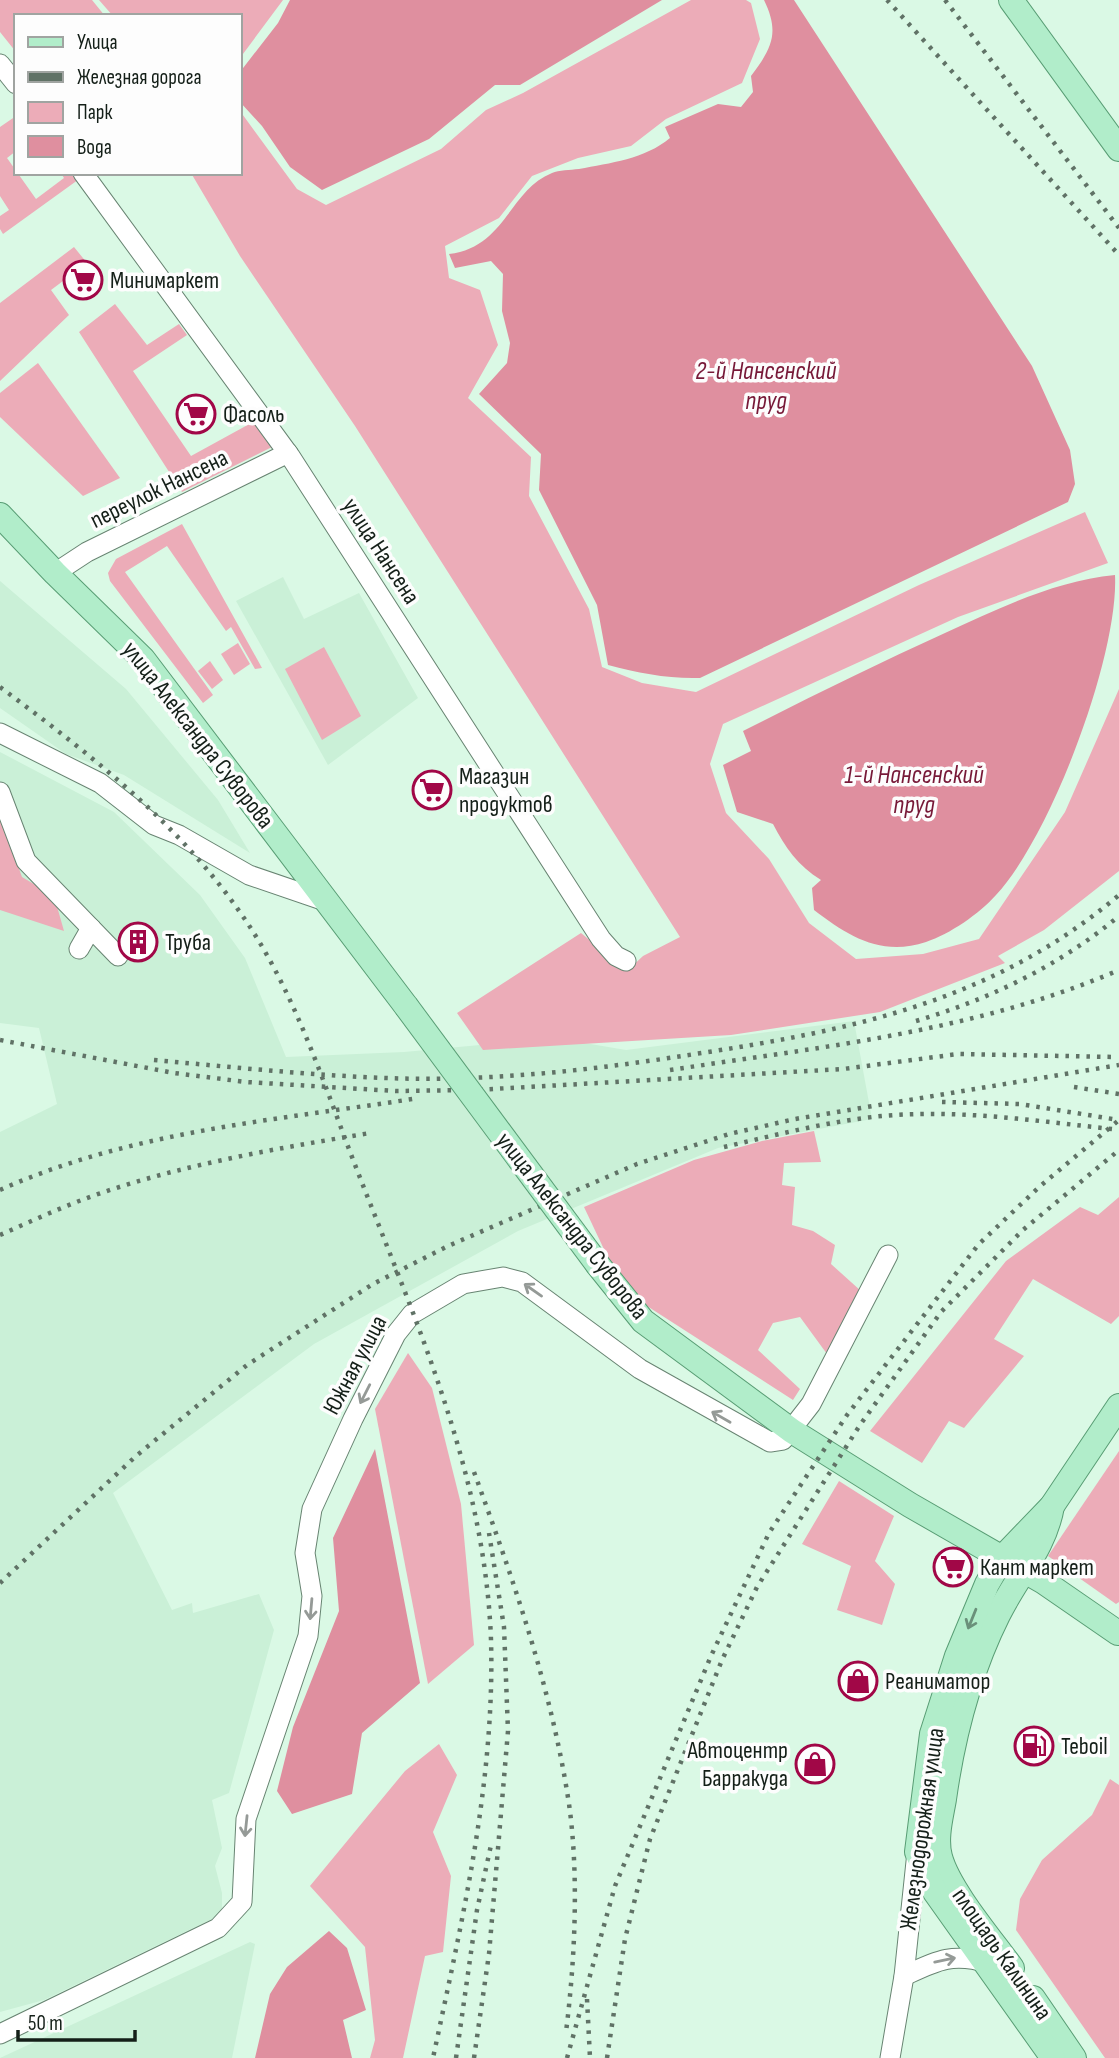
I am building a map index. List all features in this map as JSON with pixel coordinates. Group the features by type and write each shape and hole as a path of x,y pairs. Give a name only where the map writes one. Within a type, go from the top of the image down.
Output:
{"main road":[{"path":"1012,0 1119,149"},
{"name":"улица Александра Суворова","path":"0,514 55,573 143,659 598,1265 643,1321 788,1436 1023,1571 1063,1580 1118,1625"},
{"name":"Железнодорожная улица","path":"927,1849 932,1734 957,1656 987,1584 1002,1558 1052,1506 1119,1406"},
{"name":"Железнодорожная улица","path":"927,1849 959,1717 997,1616 1045,1537 1052,1506"},
{"name":"площадь Калинина","path":"927,1849 935,1892 1053,2058"},
{"name":"площадь Калинина","path":"927,1849 1074,2058"}],"street":[{"path":"0,64 14,82"},
{"name":"улица Нансена","path":"84,175 288,453 600,939 615,956 626,961"},
{"name":"переулок Нансена","path":"55,573 88,552 288,453"},
{"path":"0,733 100,783 154,825 179,835 249,875 328,902"},
{"path":"1,795 23,811"},
{"path":"1,795 26,860 118,956"},
{"path":"79,950 92,929"},
{"path":"788,1436 811,1404 888,1255"},
{"name":"Южная улица","path":"0,2034 218,1928 242,1902 246,1819 308,1636 312,1596 306,1552 312,1509 359,1406 396,1334 412,1314 463,1284 503,1278 522,1282 640,1370 754,1436 770,1442 788,1436"},
{"name":"Железнодорожная улица","path":"890,2058 927,1849"},
{"path":"904,1976 941,1959 967,1957 988,1963"}],"shaded area":[{"path":"283,577 304,619 359,593 418,698 328,765 236,601"},
{"path":"0,581 126,689 218,800 250,853 124,775 66,754 0,708"},
{"path":"0,752 114,812 200,895 245,958 286,1057 404,1052 555,1038 626,1050 854,1021 872,1119 718,1148 518,1231 314,1344 113,1493 172,1610 192,1603 193,1613 259,1594 274,1630 229,1793 212,1800 222,1848 215,1866 222,1893 222,1914 44,2000 0,2012 0,1132 57,1104 39,1028 0,1023"},
{"path":"250,1942 255,1944 232,2058 0,2058"}],"green space":[{"path":"0,0 92,0 103,14 14,14 14,50 0,32"},
{"path":"99,0 283,0 242,55 242,14 111,14"},
{"path":"691,0 746,0 751,3 760,39 742,83 666,119 631,146 578,158 532,176 499,218 445,246 449,278 480,290 498,345 468,398 531,457 529,496 589,609 602,667 642,683 696,692 919,585 1085,512 1108,563 958,617 723,724 710,764 726,813 769,859 809,923 856,959 923,954 979,939 1065,812 1119,689 1119,871 1044,930 998,956 1005,963 880,1012 731,1035 483,1050 457,1013 581,933 627,971 643,956 680,937 355,426 240,256 192,175 242,175 242,114 297,189 326,205 441,149 486,110 523,93"},
{"path":"14,117 14,153 7,158 14,168 14,175 19,175 36,199 64,178 62,175 82,177 3,234 0,229 0,216 9,210 0,196 0,127"},
{"path":"74,247 87,263 51,290 69,315 0,381 0,303"},
{"path":"115,304 147,345 179,324 187,335 133,371 191,456 253,422 272,447 182,492 79,332"},
{"path":"38,363 120,478 83,496 0,417 0,393"},
{"path":"182,524 262,668 255,669 231,627 226,631 167,546 125,572 213,695 203,703 110,581 108,573 116,559"},
{"path":"238,643 250,664 234,675 221,654"},
{"path":"324,647 361,716 322,740 285,669"},
{"path":"210,661 223,680 212,689 198,671"},
{"path":"0,816 22,877 54,896 64,931 0,910"},
{"path":"814,1131 821,1162 784,1163 782,1185 795,1187 792,1225 813,1231 835,1245 831,1264 861,1291 827,1354 800,1317 773,1323 758,1350 800,1389 793,1400 647,1306 610,1262 584,1207 694,1160 762,1141"},
{"path":"1119,1197 1119,1316 1111,1324 1033,1279 994,1339 1024,1356 964,1428 949,1421 922,1463 870,1431 1006,1261 1080,1207 1098,1215"},
{"path":"408,1353 432,1388 461,1504 474,1645 428,1684 375,1409"},
{"path":"1119,1451 1119,1602 1116,1604 1048,1556"},
{"path":"839,1481 894,1516 875,1561 895,1584 882,1625 837,1610 851,1566 802,1544"},
{"path":"439,1744 457,1775 433,1832 451,1876 443,1952 425,1956 403,2058 370,2058 375,2040 365,1947 310,1886 405,1771"},
{"path":"1110,1779 1119,1785 1119,2058 1105,2058 1016,1930 1020,1899 1042,1860 1092,1815"}],"water":[{"path":"290,0 662,0 520,85 495,85 429,139 322,190 290,167 262,126 242,104 242,69 278,23"},
{"name":"2-й Нансенский пруд","path":"764,0 794,0 1032,366 1070,450 1075,484 1068,502 700,678 676,678 631,671 608,665 597,605 539,490 541,454 479,394 507,363 510,343 502,311 503,274 491,261 455,268 449,254 468,249 483,241 526,192 552,173 603,165 650,151 670,138 665,127 718,104 741,107 753,92 751,76 769,48 771,40 772,22"},
{"name":"1-й Нансенский пруд","path":"1115,575 1106,650 1078,743 1038,831 1017,868 996,895 954,929 910,946 894,947 866,941 853,936 814,910 812,888 821,880 805,869 793,855 773,824 737,812 723,765 751,751 743,731 1007,605 1049,589"},
{"path":"375,1449 420,1683 362,1733 352,1794 292,1814 277,1791 293,1727 339,1611 333,1538"},
{"path":"329,1931 347,1948 366,2010 343,2020 352,2058 255,2058 270,1994 287,1967"}],"railway":[{"path":"887,0 1119,255"},
{"path":"945,0 1119,228"},
{"path":"0,687 132,792 191,851 244,918 279,977 308,1041 444,1400 462,1458 486,1578 491,1640 491,1693 488,1746 474,1850 433,2058"},
{"path":"154,1060 356,1077 424,1079 580,1070 753,1045 866,1021 972,986 1022,961 1071,931 1119,895"},
{"path":"916,1021 1023,979 1072,950 1119,916"},
{"path":"670,1070 841,1044 955,1022 1065,991 1119,970"},
{"path":"0,1040 174,1073 246,1082 396,1091 475,1090 843,1069 958,1054 1116,1057"},
{"path":"0,1583 136,1456 247,1365 373,1284 448,1246 637,1164 729,1134 795,1119 1119,1065"},
{"path":"1074,1087 1119,1094"},
{"path":"0,1190 50,1170 153,1141 259,1121 419,1098"},
{"path":"942,1102 1020,1104 1119,1120"},
{"path":"724,1147 842,1121 911,1114 997,1117 1112,1129"},
{"path":"567,2058 615,1886 711,1656 769,1533 847,1415 978,1245 1038,1188 1119,1120"},
{"path":"0,1235 51,1212 136,1182 202,1165 370,1133"},
{"path":"607,2058 625,1939 650,1839 722,1660 757,1587 860,1425 941,1312 1023,1230 1119,1150"},
{"path":"474,1472 530,1635 562,1761 572,1831 575,1918 566,2032"},
{"path":"474,2058 489,1954 508,1731 504,1627 489,1533"},
{"path":"456,2058 477,1910 491,1845"},
{"path":"587,1999 590,2058"}],"place":[{"name":"Минимаркет","path":"83,280"},
{"name":"Фасоль","path":"196,414"},
{"name":"Магазин продуктов","path":"432,790"},
{"name":"Труба","path":"138,942"},
{"name":"Кант маркет","path":"953,1567"},
{"name":"Реаниматор","path":"858,1681"},
{"name":"Teboil","path":"1034,1746"},
{"name":"Автоцентр Барракуда","path":"815,1764"}]}
